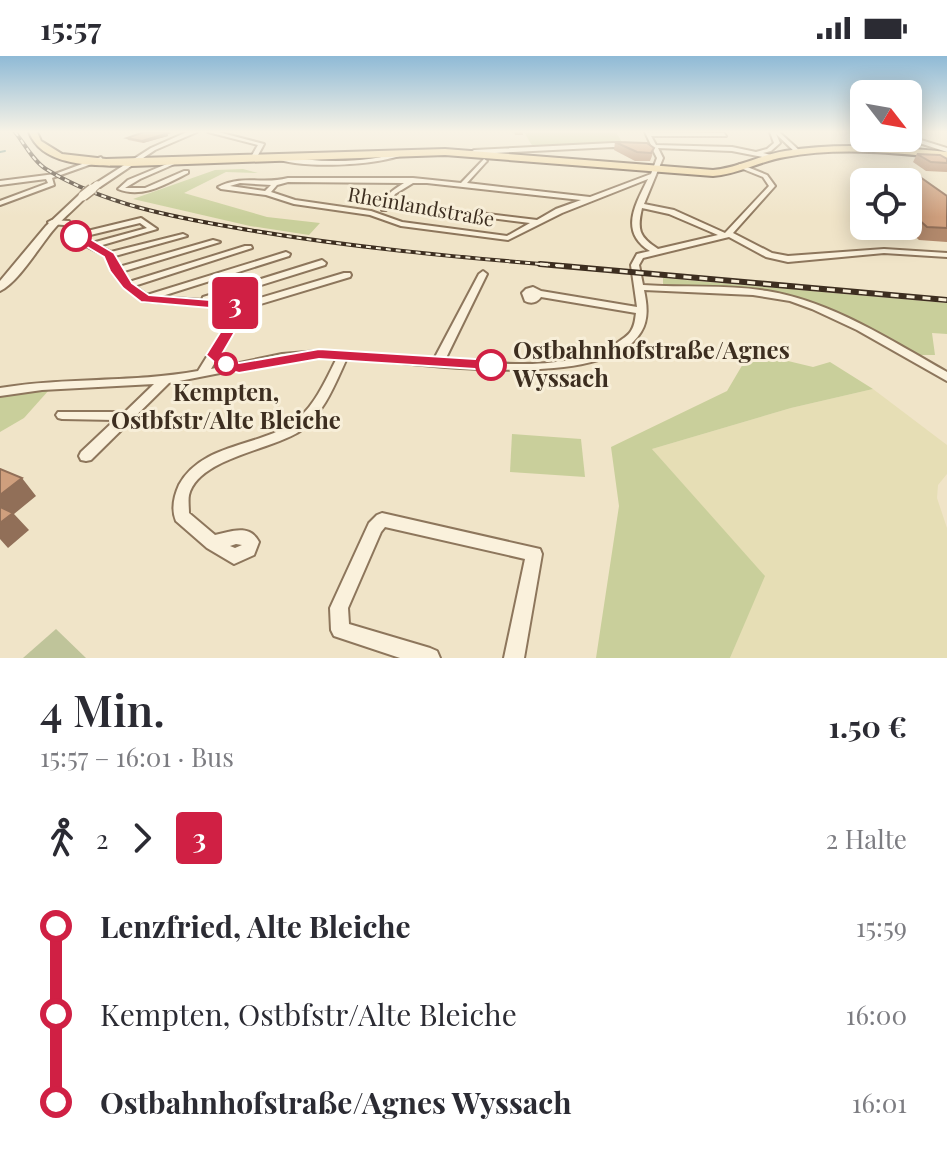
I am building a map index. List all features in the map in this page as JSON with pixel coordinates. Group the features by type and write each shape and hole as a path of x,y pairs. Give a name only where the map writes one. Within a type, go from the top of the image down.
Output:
{"main road":[{"path":"95,160 127,163 223,160"},
{"path":"97,160 101,161"},
{"path":"127,163 189,160"},
{"path":"542,160 713,173 743,167 756,160"}],"street":[{"path":"0,288 33,251 52,222 133,160"},
{"path":"127,163 133,160"},
{"path":"462,185 484,160"},
{"path":"655,251 637,237 640,205 659,160"},
{"path":"0,183 48,177 101,161"},
{"path":"176,162 155,173 126,181 121,189 147,189 186,172"},
{"path":"0,392 166,379 283,358 343,356 553,366 595,360 629,341 641,322 640,287 635,265 640,256 701,244 727,235 772,186 769,178 743,167"},
{"name":"Rheinlandstraße","path":"278,183 239,181 221,187 382,216 401,224 512,237 538,222 655,171"},
{"path":"0,203 52,184 48,177"},
{"path":"382,216 392,193 414,180"},
{"path":"267,194 278,183 414,180 590,199"},
{"path":"386,203 538,222"},
{"path":"640,205 681,215 769,255 788,259 884,251 947,255"},
{"path":"76,236 141,220 153,229 93,245"},
{"path":"52,222 66,223 76,236 110,255 116,271 127,285 146,299 243,306 347,275"},
{"path":"110,255 183,236"},
{"path":"116,271 216,242"},
{"path":"127,285 248,248"},
{"path":"146,299 286,254"},
{"path":"194,303 322,263"},
{"path":"439,361 483,274"},
{"path":"640,287 763,293 794,300 846,321 947,377"},
{"path":"539,294 642,311"},
{"path":"202,374 243,306"},
{"path":"214,355 220,362 239,368"},
{"path":"213,543 181,516 179,500 186,486 199,471 220,457 294,429 312,412 343,356"},
{"path":"86,456 166,379"},
{"path":"62,415 127,416"},
{"path":"430,658 340,630 339,608 382,520 534,554 514,658"}],"shaded area":[{"path":"873,389 947,445 947,474 938,485 937,498 947,528 947,658 730,658 764,576 652,449 791,408"}],"green space":[{"path":"243,169 258,173 226,172 184,193 267,217 320,223 309,235 250,226 133,199 215,170"},
{"path":"663,278 947,303 947,334 932,333 935,355 916,355 808,302 774,292 663,285"},
{"path":"750,352 813,367 830,362 873,389 791,408 652,449 765,576 730,658 596,658 619,506 611,447 727,391"},
{"path":"49,390 24,418 0,432 0,393"},
{"path":"512,434 581,439 585,477 510,472"},
{"path":"56,629 86,658 23,658"}],"building":[{"path":"928,160 947,160 947,163"},
{"path":"922,178 947,196 947,228 927,227 922,223"},
{"path":"0,469 22,478 0,495"},
{"path":"0,507 13,513 0,523"}],"railway":[{"path":"36,160 68,181 91,191 163,214 319,241 565,266"},
{"path":"540,264 947,300"}],"bus line":[{"name":"3","path":"76,236 110,255 116,271 127,285 146,299 236,303 243,306 214,355 227,365 239,368 319,354 491,365"}],"place":[{"name":"Kempten, Ostbfstr/Alte Bleiche","path":"226,364"},
{"name":"Ostbahnhofstraße/Agnes Wyssach","path":"491,365"}]}
